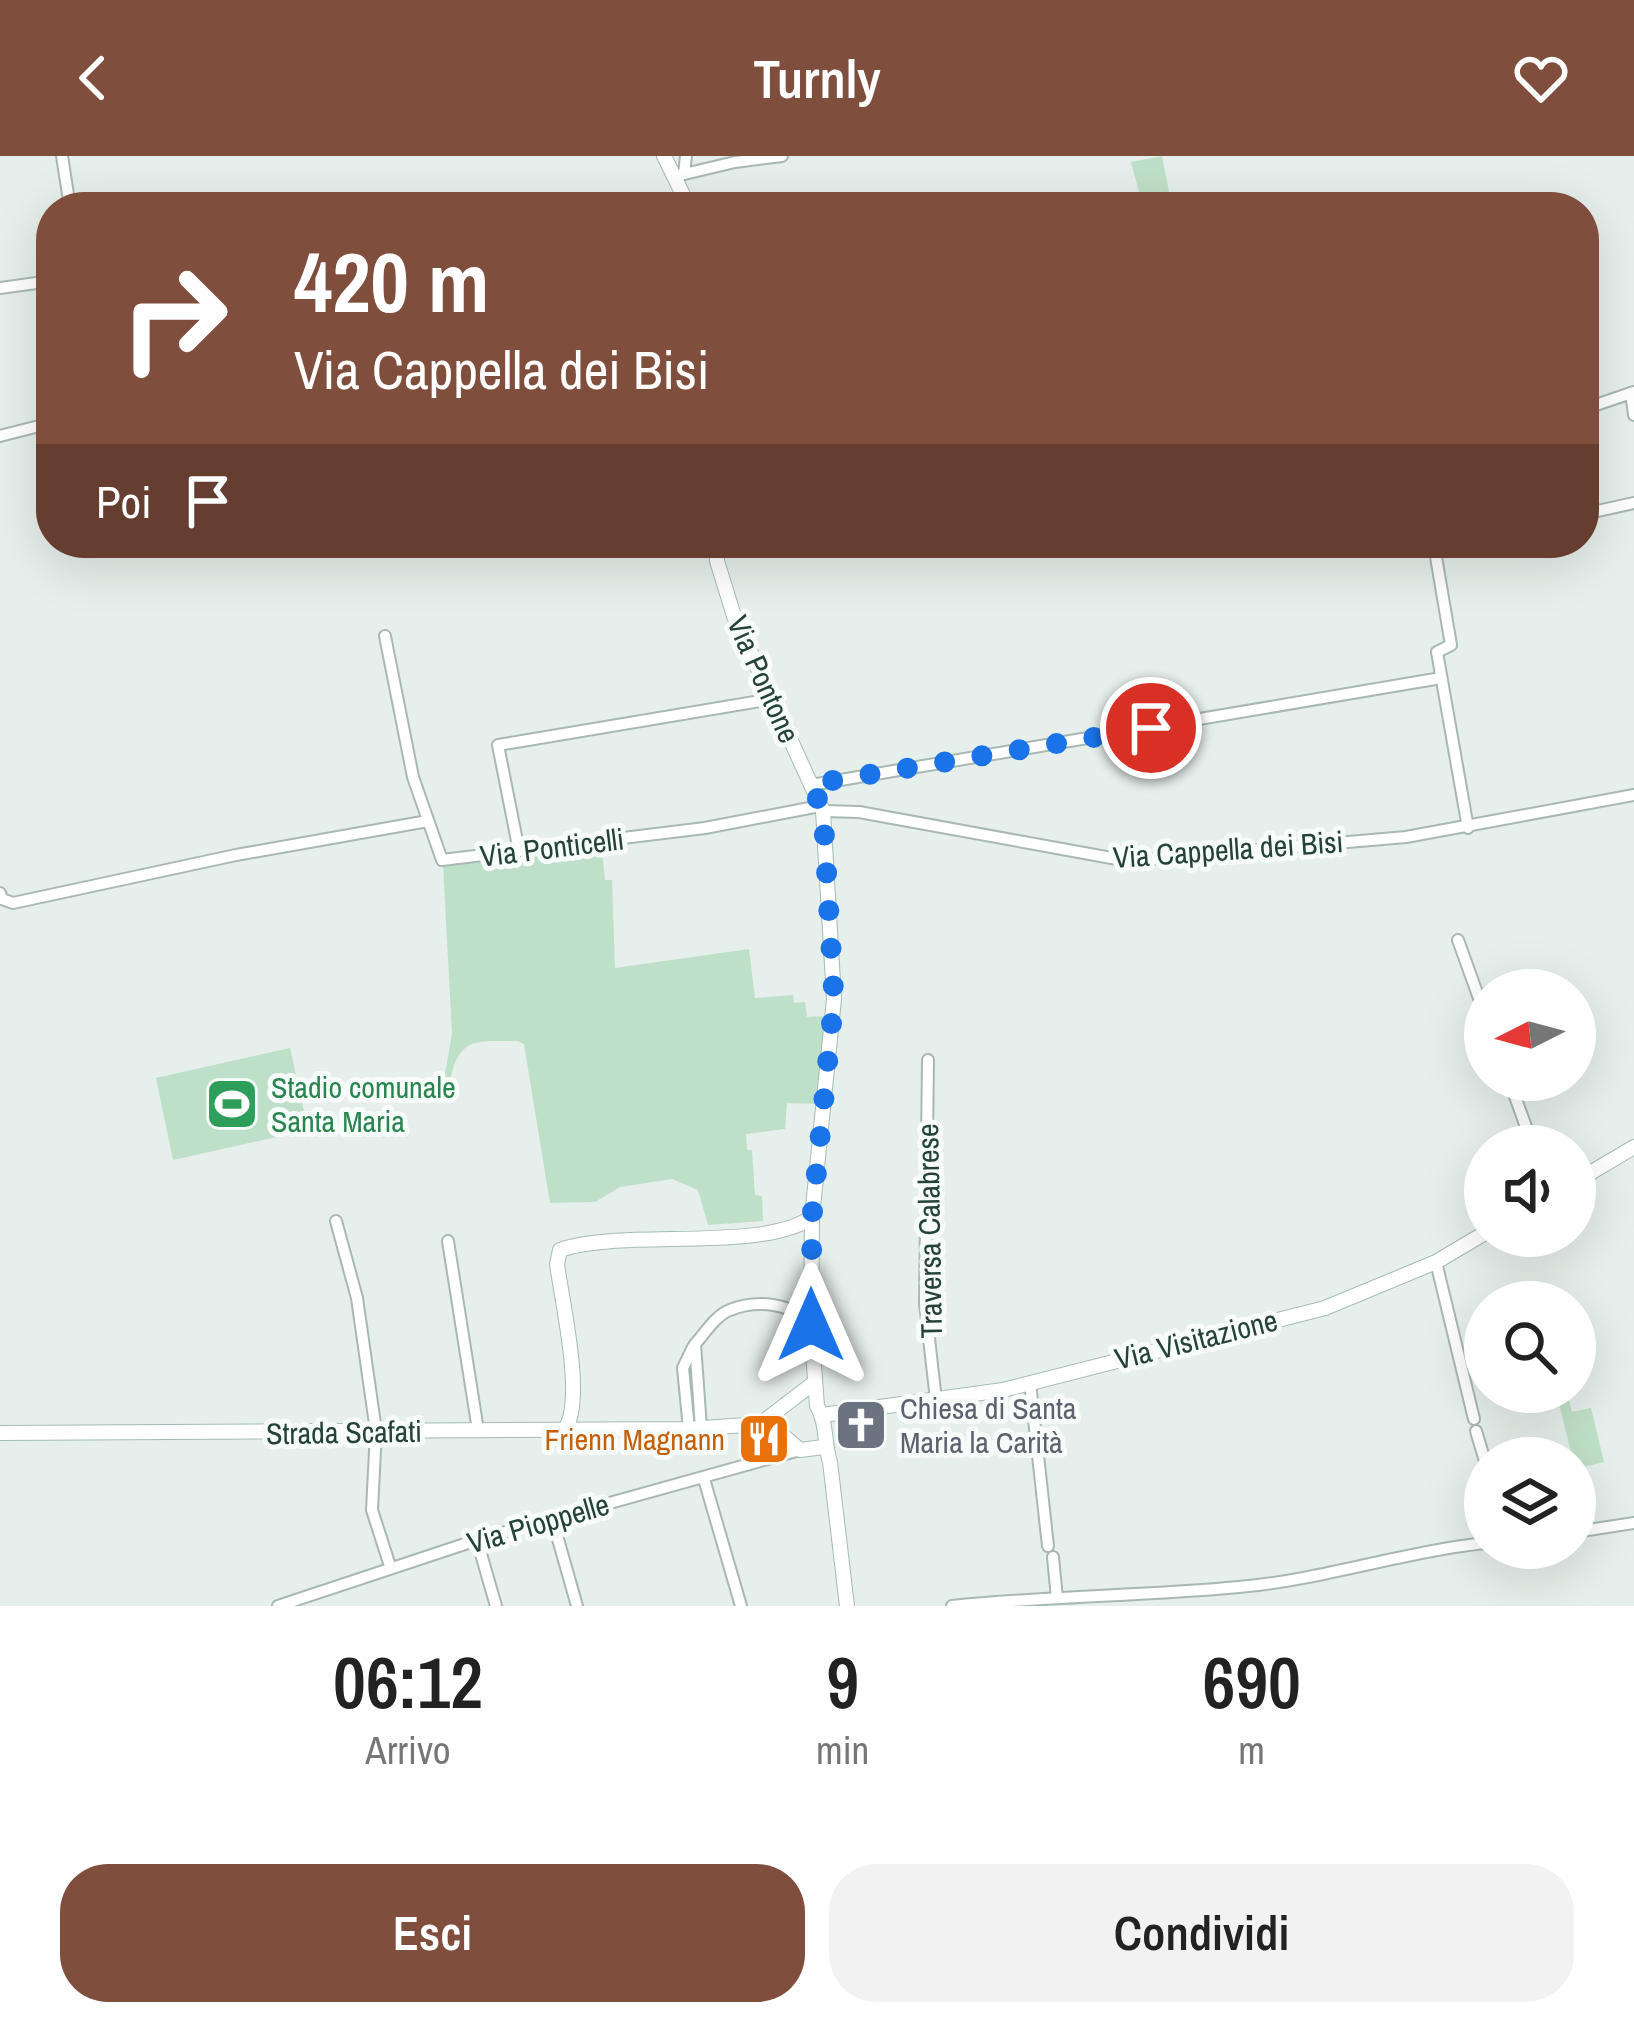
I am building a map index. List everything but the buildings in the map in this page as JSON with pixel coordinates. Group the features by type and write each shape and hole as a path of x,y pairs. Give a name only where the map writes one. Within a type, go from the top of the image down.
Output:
{"street":[{"path":"62,156 68,192"},
{"path":"664,156 680,176 685,192"},
{"path":"680,176 686,156"},
{"path":"680,176 782,156"},
{"path":"0,288 36,283"},
{"path":"1599,405 1632,393 1634,415"},
{"path":"0,436 36,427"},
{"path":"1599,511 1634,503"},
{"name":"Via Pontone","path":"717,558 734,616 822,808 834,1023 812,1217 805,1232"},
{"path":"1436,558 1450,645 1436,652 1468,828"},
{"name":"Via Ponticelli","path":"385,636 413,777 442,860 705,828 822,808"},
{"path":"811,784 1441,678"},
{"path":"519,851 497,745 772,700"},
{"name":"Via Cappella dei Bisi","path":"822,808 1128,861 1468,828 1634,795"},
{"path":"0,893 13,903 428,821"},
{"path":"1458,940 1468,969"},
{"name":"Traversa Calabrese","path":"928,1060 925,1303 936,1400"},
{"path":"1596,1170 1634,1147"},
{"path":"336,1221 357,1298 376,1432 372,1510 390,1566"},
{"path":"565,1430 572,1418 571,1370 557,1264 560,1250 805,1232 817,1406 830,1462 847,1606"},
{"path":"448,1241 478,1430"},
{"name":"Via Visitazione","path":"822,1414 1030,1383 1325,1307 1436,1262 1464,1245"},
{"path":"1436,1262 1478,1437"},
{"path":"811,1325 792,1306 732,1309 695,1344 683,1368 695,1429 760,1424 779,1431 800,1450 824,1447"},
{"path":"760,1424 815,1382"},
{"path":"1030,1383 1057,1598"},
{"name":"Strada Scafati","path":"0,1433 695,1429"},
{"name":"Via Pioppelle","path":"278,1606 476,1540 800,1450"},
{"path":"704,1479 741,1606"},
{"path":"552,1518 577,1606"},
{"path":"1596,1528 1634,1522"},
{"path":"476,1540 496,1606"},
{"path":"952,1606 1240,1587 1464,1546"}],"green space":[{"path":"1162,156 1169,192 1139,192 1131,162"},
{"path":"601,843 605,880 612,880 615,968 749,949 755,998 793,995 794,1003 805,1002 807,1017 826,1016 817,1104 787,1103 785,1129 746,1134 747,1150 752,1150 755,1195 762,1196 763,1221 708,1225 698,1190 672,1179 620,1187 595,1202 550,1203 524,1044 518,1041 483,1041 467,1047 455,1062 440,1102 452,1034 443,864"},
{"name":"Stadio comunale Santa Maria","path":"290,1048 308,1130 173,1160 156,1078"},
{"path":"1561,1413 1592,1413 1604,1462 1596,1464 1596,1437 1567,1437"}],"place":[{"name":"Stadio comunale Santa Maria","path":"232,1104"},
{"name":"Chiesa di Santa Maria la Carità","path":"861,1425"},
{"name":"Frienn Magnann","path":"764,1439"}],"route":[{"path":"811,1325 812,1217 834,1023 823,811 811,784 1151,728"}]}
